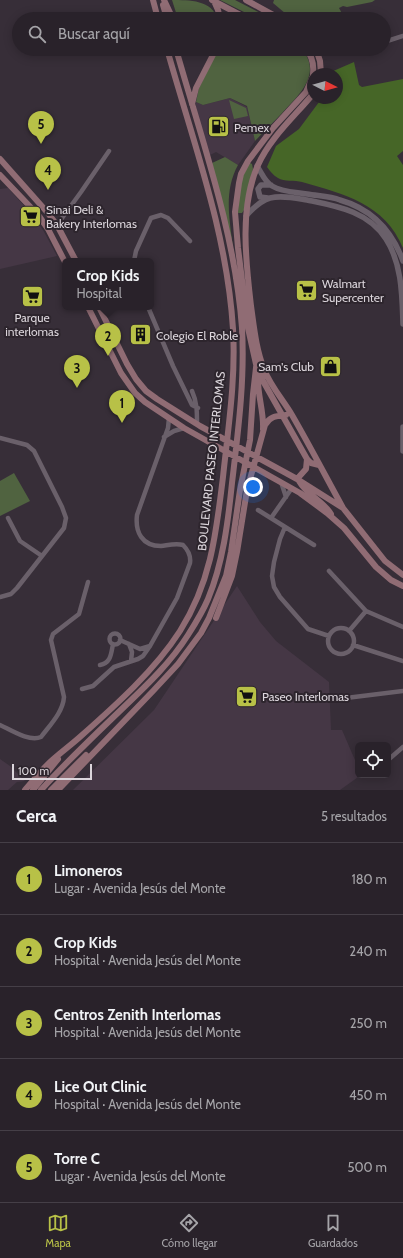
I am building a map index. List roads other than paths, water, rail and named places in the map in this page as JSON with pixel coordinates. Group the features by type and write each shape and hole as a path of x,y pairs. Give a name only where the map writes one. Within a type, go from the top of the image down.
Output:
{"main road":[{"path":"163,0 166,12"},
{"path":"163,0 169,12"},
{"path":"246,0 267,12"},
{"path":"153,1 156,12"},
{"path":"213,1 218,12"},
{"path":"213,1 234,12"},
{"name":"BOULEVARD PASEO INTERLOMAS","path":"25,790 48,764 67,749 144,676 161,657 180,631 199,597 211,559 218,518 232,392 233,331 222,243 203,169 169,56"},
{"name":"BOULEVARD PASEO INTERLOMAS","path":"41,790 159,672 188,636 208,600 220,561 228,519 242,393 242,329 235,266 229,235 178,56"},
{"path":"192,106 196,88 212,56"},
{"path":"311,56 314,68"},
{"path":"318,56 321,68"},
{"path":"262,434 262,413 258,390 258,372 248,328 238,248 236,217 237,193 242,174 248,161 273,128 307,90"},
{"path":"307,101 269,145 257,166 246,216 246,265 258,350 268,378 292,415 343,508 385,561 403,575"},
{"path":"0,159 57,225 74,258"},
{"path":"248,161 257,166"},
{"path":"0,175 39,216 63,258"},
{"path":"236,217 246,216"},
{"path":"90,310 121,373 135,393 184,428 300,493 336,520 348,532 376,567 392,580 403,586"},
{"path":"100,310 136,379 146,391 198,425 297,479 343,508"},
{"path":"108,346 116,341"},
{"path":"58,790 154,692 178,664 201,633 218,599 226,576 236,527 240,490 250,440 258,350"},
{"path":"258,372 307,459 311,463 319,465"},
{"path":"253,394 258,390 270,392"},
{"path":"216,618 232,576 239,546 247,490 262,434 267,422 270,419 276,416 292,415"},
{"path":"297,479 306,469 307,459"},
{"path":"297,479 303,488 327,507 336,520"},
{"path":"51,790 102,740 111,735"},
{"path":"72,768 89,741"},
{"path":"33,790 67,749"}],"street":[{"path":"254,0 258,6"},
{"path":"391,40 403,36"},
{"path":"57,225 109,151"},
{"path":"257,166 266,181 272,186"},
{"path":"403,261 398,247 382,224 369,213 356,205 339,199 286,191 272,186 261,185 258,192 260,197 286,197 338,206 352,211 378,228 386,239 399,269 403,324"},
{"path":"246,216 260,202 271,198"},
{"path":"135,258 136,251 151,218 161,215 168,218 190,241"},
{"path":"149,310 173,366 192,405 198,408"},
{"path":"192,390 198,408 198,425"},
{"path":"82,689 92,686 114,667 143,656 178,598 190,564 190,553 183,545 156,545 145,542 138,532 136,524 137,515 164,437 169,418"},
{"path":"403,427 403,452"},
{"path":"164,437 174,431 184,428"},
{"path":"0,438 27,444 34,451 66,518 64,528 12,594 0,597"},
{"path":"279,481 286,497"},
{"path":"271,518 292,488"},
{"path":"258,510 314,545"},
{"path":"8,518 20,542 42,556"},
{"path":"285,526 274,562 272,576 274,587 280,597 308,629 329,636"},
{"path":"329,571 366,611 403,627"},
{"path":"0,725 36,739 41,737 62,709 64,697 51,640 53,634 79,614 88,582"},
{"path":"349,631 366,611"},
{"path":"337,628 343,628 349,631 354,640 353,645 346,652 337,653 329,647 329,636 332,631 337,628"},
{"path":"113,644 109,639 113,633 118,634 120,640 140,649 150,646"},
{"path":"113,644 117,644 120,640"},
{"path":"100,665 108,662 110,659 113,644"},
{"path":"129,644 132,652 131,661"},
{"path":"353,645 403,661"},
{"path":"346,698 403,691"},
{"path":"391,757 403,747"}],"place":[{"name":"Pemex","path":"218,127"},
{"name":"Torre C","path":"41,144"},
{"name":"Lice Out Clinic","path":"48,190"},
{"name":"Sinai Deli & Bakery Interlomas","path":"30,216"},
{"name":"Walmart Supercenter","path":"307,290"},
{"name":"Parque interlomas","path":"32,296"},
{"name":"Colegio El Roble","path":"140,335"},
{"name":"Crop Kids","path":"108,356"},
{"name":"Sam's Club","path":"330,366"},
{"name":"Centros Zenith Interlomas","path":"77,388"},
{"name":"Limoneros","path":"122,423"},
{"name":"Paseo Interlomas","path":"246,696"}]}
